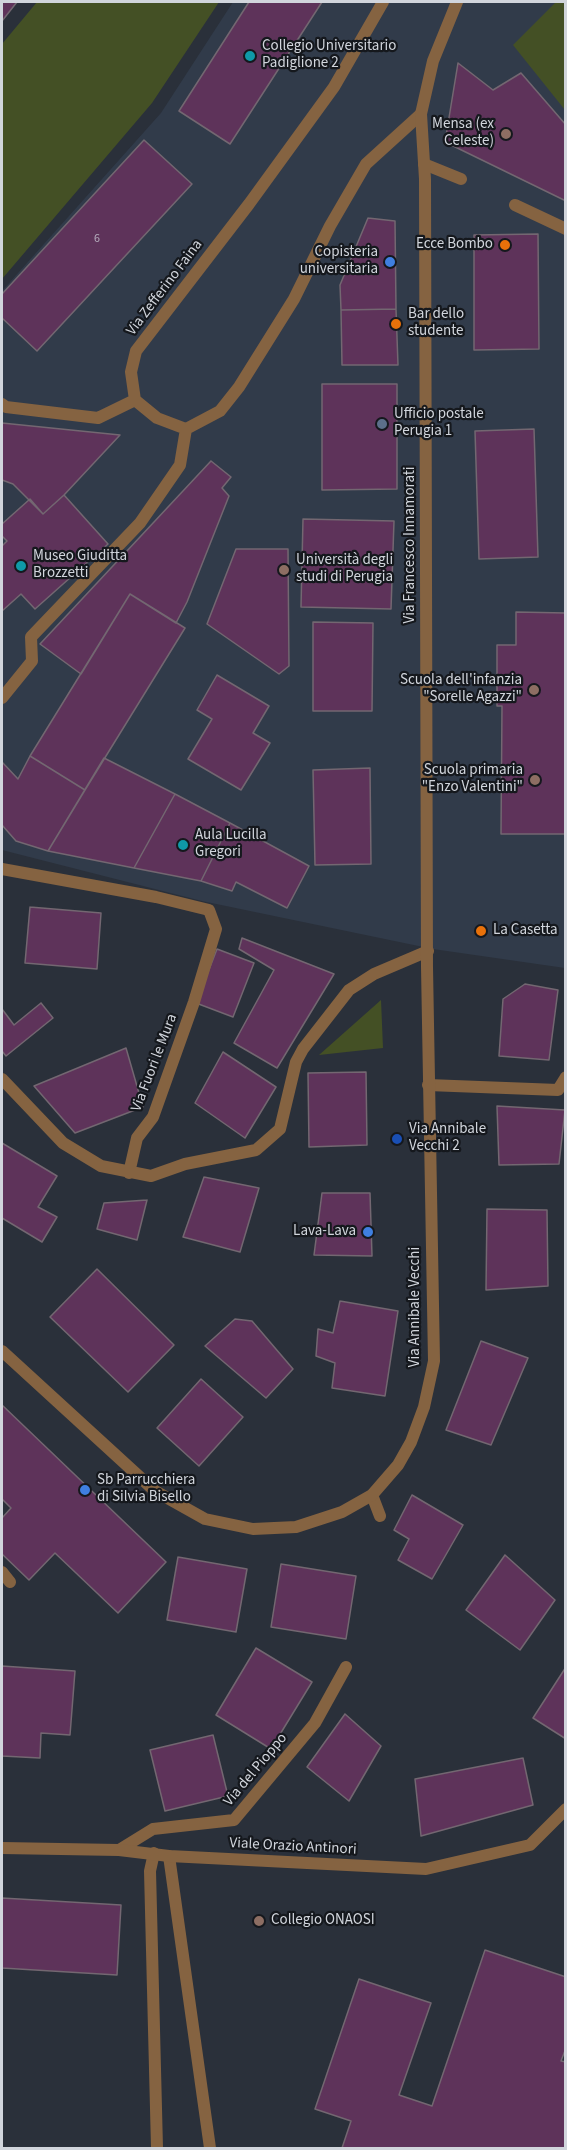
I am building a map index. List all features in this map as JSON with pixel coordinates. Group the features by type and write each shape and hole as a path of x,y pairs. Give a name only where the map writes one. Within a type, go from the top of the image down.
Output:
{"street":[{"name":"Via Zefferino Faina","path":"135,400 131,372 136,351 249,204 334,87 383,2"},
{"name":"Via Francesco Innamorati","path":"428,951 424,164 421,114 433,61 457,2"},
{"path":"2,404 6,407 98,417 135,400 157,418 186,429 220,411 239,387 294,299 330,226 366,164 421,114"},
{"path":"424,164 461,179"},
{"path":"515,205 566,229"},
{"path":"2,698 32,661 31,637 140,523 180,465 186,429"},
{"name":"Via Fuori le Mura","path":"2,869 156,897 209,910 216,930 194,1002 153,1117 137,1138 129,1173"},
{"path":"2,1079 63,1143 101,1166 150,1176 185,1164 256,1150 280,1129 296,1062 303,1049 348,990 374,974 428,951"},
{"name":"Via Annibale Vecchi","path":"2,1352 155,1491 206,1519 253,1529 296,1527 342,1512 372,1495 398,1465 411,1442 424,1407 434,1361 428,1085 428,951"},
{"path":"428,1085 558,1090 566,1077"},
{"path":"372,1495 380,1515"},
{"path":"2,1572 10,1582"},
{"name":"Via del Pioppo","path":"119,1850 153,1829 234,1820 315,1723 346,1667"},
{"name":"Viale Orazio Antinori","path":"2,1848 119,1850 169,1856 426,1869 530,1845 566,1809"},
{"path":"154,1853 150,1871 157,2148"},
{"path":"169,1856 210,2148"}],"shaded area":[{"name":"Università degli studi di Perugia","path":"233,2 565,2 565,968 433,949 202,901 2,850 2,291 161,113"}],"green space":[{"path":"37,2 219,2 152,103 2,279 2,44"},
{"path":"556,2 565,2 565,110 513,45"},
{"path":"381,1000 383,1048 319,1055"}],"building":[{"path":"2,2 17,2 2,21"},
{"name":"Collegio Universitario Padiglione 2","path":"249,2 322,2 230,144 179,111"},
{"name":"Mensa (ex Celeste)","path":"458,63 493,90 521,73 566,125 566,201 445,142"},
{"path":"144,140 192,184 37,351 2,318 2,294"},
{"path":"368,218 395,221 396,309 341,310 340,285"},
{"path":"538,234 539,349 474,350 474,235"},
{"path":"396,309 398,365 342,365 341,310"},
{"path":"322,384 397,384 397,489 322,490"},
{"path":"2,423 120,435 43,514 13,484 2,480"},
{"path":"534,429 538,557 479,559 475,431"},
{"path":"211,461 231,477 222,488 229,496 187,602 176,623 130,594 81,674 40,644"},
{"path":"64,495 108,544 35,609 21,594 2,611 2,546 7,541 2,536 2,524 30,499 43,514"},
{"path":"303,519 394,521 391,609 301,607"},
{"path":"236,549 288,549 289,666 279,674 207,624"},
{"path":"130,594 185,628 85,790 30,756"},
{"path":"516,612 566,613 566,834 501,834 502,706 497,706 497,645 516,645"},
{"path":"313,622 373,623 372,711 313,711"},
{"path":"217,675 269,706 253,733 270,743 241,790 188,759 212,719 197,710"},
{"path":"30,756 85,790 48,851 16,841 2,825 2,762 18,779"},
{"path":"104,758 175,794 134,868 48,851"},
{"path":"370,768 371,864 315,865 313,770"},
{"name":"Aula Lucilla Gregori","path":"175,794 230,823 201,881 134,868"},
{"path":"230,823 309,866 287,908 236,882 232,891 201,881"},
{"path":"30,907 101,913 97,969 25,963"},
{"path":"242,938 334,974 277,1068 234,1043 274,970 239,949"},
{"path":"217,949 254,963 233,1017 196,1003"},
{"path":"525,984 558,990 549,1060 499,1056 503,999"},
{"path":"41,1003 53,1018 6,1056 2,1051 2,1009 14,1025"},
{"path":"126,1048 143,1107 75,1133 34,1086"},
{"path":"223,1052 276,1087 245,1138 195,1103"},
{"path":"366,1072 367,1145 309,1147 308,1073"},
{"path":"497,1106 565,1110 559,1164 499,1165"},
{"path":"2,1143 57,1176 38,1207 57,1217 42,1242 2,1218"},
{"path":"204,1177 259,1188 240,1252 183,1237"},
{"path":"322,1193 370,1193 372,1256 314,1255"},
{"path":"147,1200 137,1240 97,1229 104,1203"},
{"path":"487,1209 547,1210 548,1286 486,1290"},
{"path":"97,1269 174,1345 128,1392 50,1317"},
{"path":"340,1301 398,1311 385,1396 332,1388 335,1363 316,1356 318,1329 333,1333"},
{"path":"235,1319 252,1321 293,1369 266,1398 205,1346"},
{"path":"481,1341 528,1358 491,1445 446,1430"},
{"path":"201,1379 243,1417 199,1466 157,1428"},
{"path":"2,1405 166,1562 118,1613 55,1553 29,1580 2,1554 2,1518 11,1508 2,1499"},
{"path":"412,1495 463,1525 432,1579 398,1560 409,1539 394,1530"},
{"path":"505,1555 555,1600 520,1650 466,1610"},
{"path":"178,1557 247,1569 236,1632 167,1620"},
{"path":"281,1564 356,1576 346,1639 271,1627"},
{"path":"256,1648 312,1682 271,1749 216,1715"},
{"path":"2,1666 75,1671 70,1735 41,1733 40,1758 2,1756"},
{"path":"566,1667 566,1739 533,1718"},
{"path":"345,1714 381,1746 349,1801 307,1767"},
{"path":"213,1735 228,1796 165,1811 150,1750"},
{"path":"523,1758 533,1805 421,1836 415,1779"},
{"path":"2,1898 121,1905 117,1975 2,1968"},
{"path":"485,1950 566,1977 566,2048 561,2061 566,2062 566,2148 342,2148 351,2121 315,2109 359,1979 431,2003 399,2095 432,2106"}],"place":[{"name":"Collegio Universitario Padiglione 2","path":"250,56"},
{"name":"Mensa (ex Celeste)","path":"506,134"},
{"name":"Ecce Bombo","path":"505,245"},
{"name":"Copisteria universitaria","path":"390,262"},
{"name":"Bar dello studente","path":"396,324"},
{"name":"Ufficio postale Perugia 1","path":"382,424"},
{"name":"Museo Giuditta Brozzetti","path":"21,566"},
{"name":"Università degli studi di Perugia","path":"284,570"},
{"name":"Scuola dell'infanzia \"Sorelle Agazzi\"","path":"534,690"},
{"name":"Scuola primaria \"Enzo Valentini\"","path":"535,780"},
{"name":"Aula Lucilla Gregori","path":"183,845"},
{"name":"La Casetta","path":"481,931"},
{"name":"Via Annibale Vecchi 2","path":"397,1139"},
{"name":"Lava-Lava","path":"368,1232"},
{"name":"Sb Parrucchiera di Silvia Bisello","path":"85,1490"},
{"name":"Collegio ONAOSI","path":"259,1921"}]}
